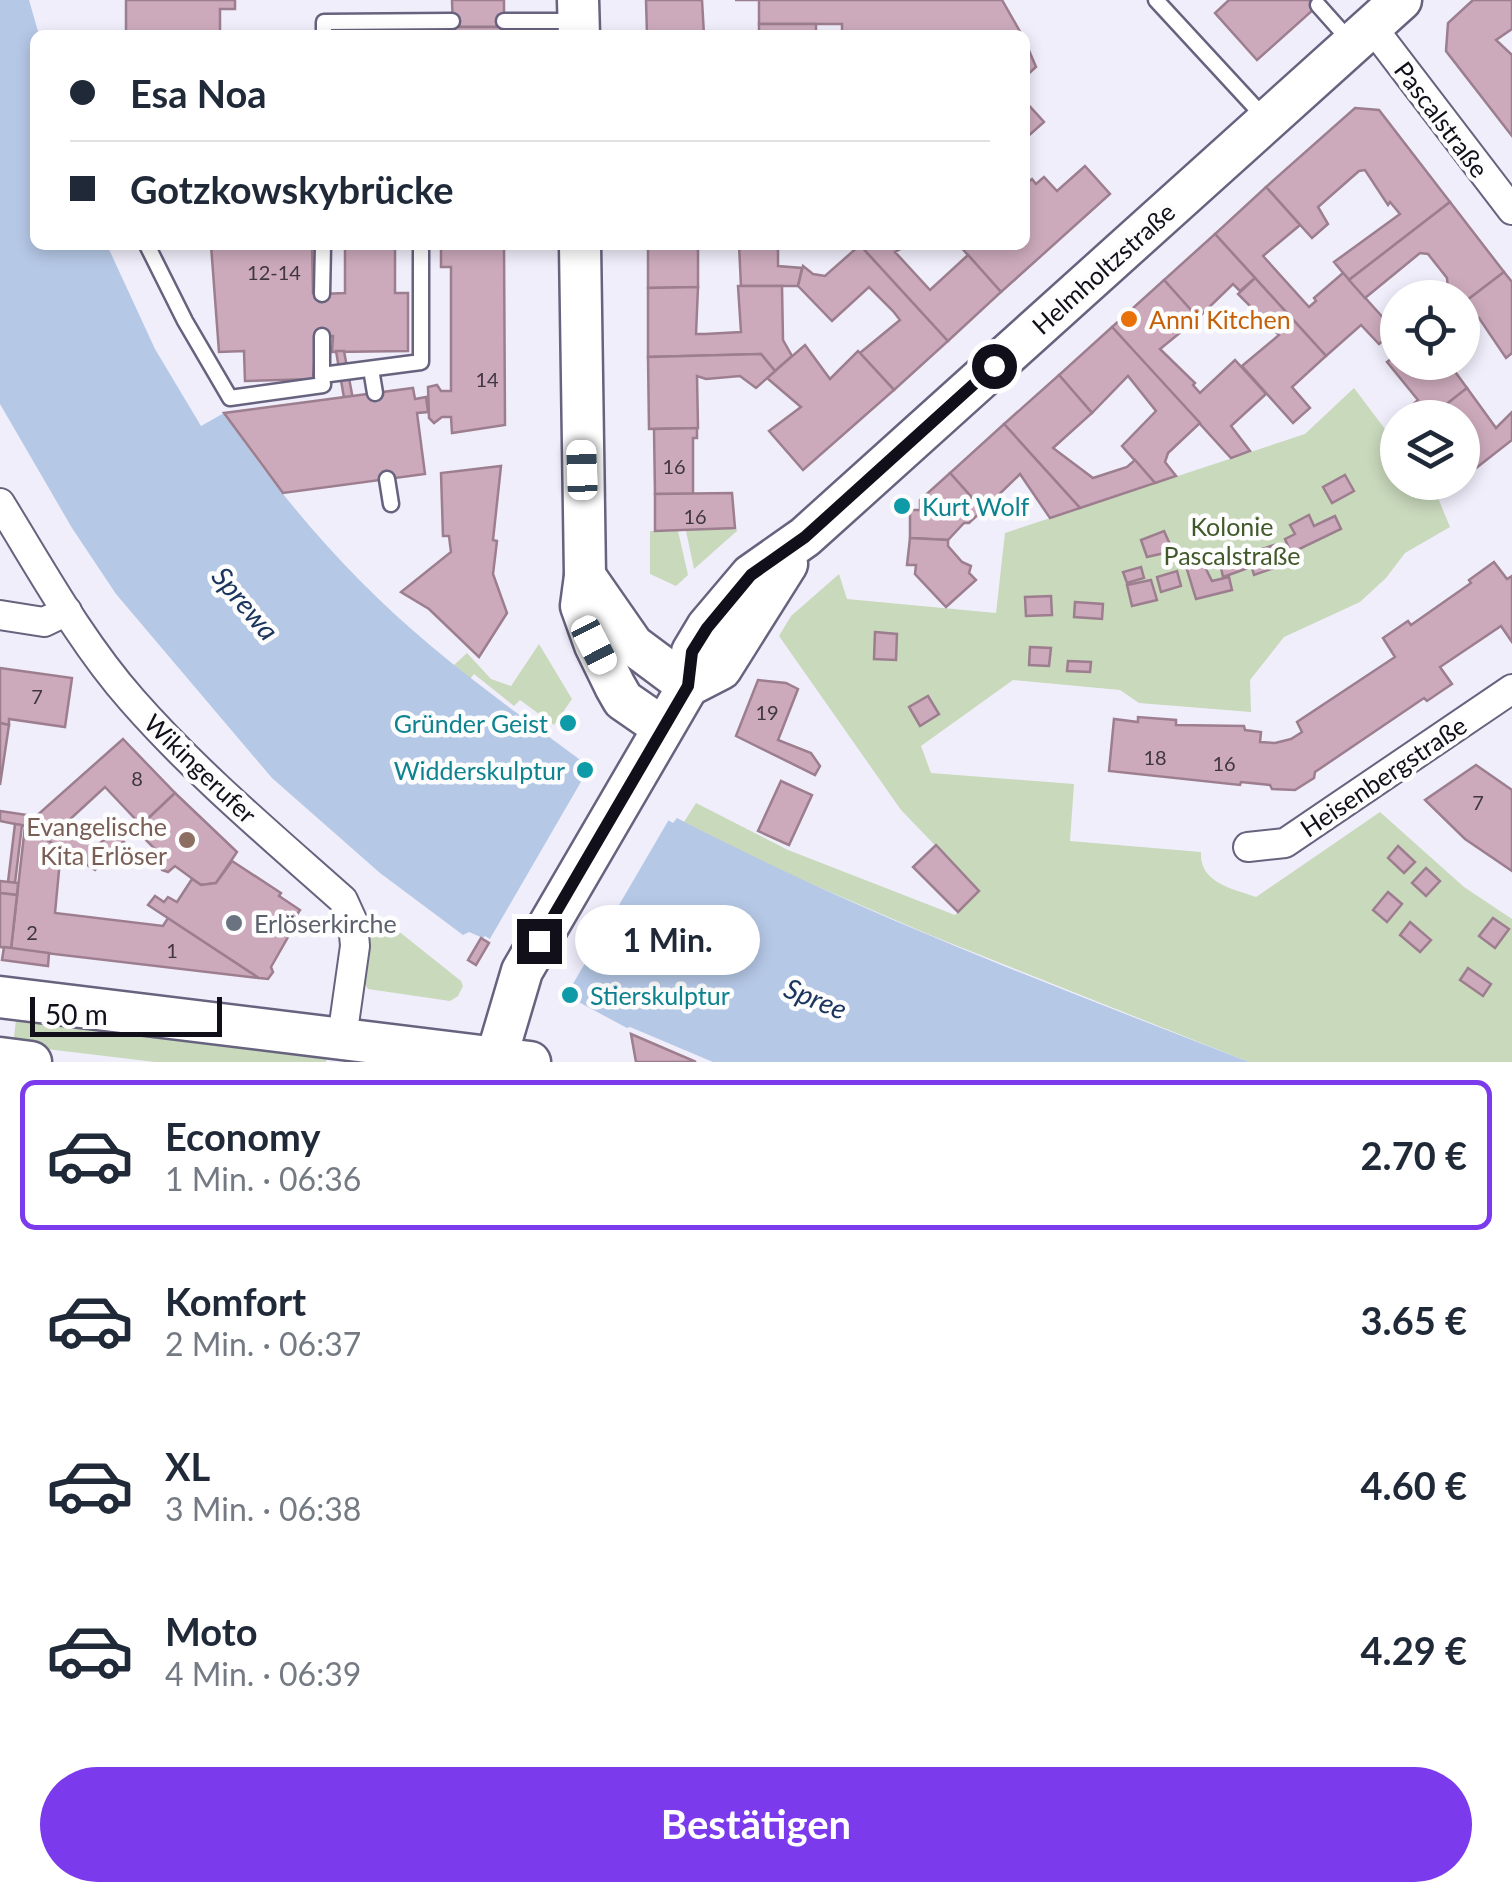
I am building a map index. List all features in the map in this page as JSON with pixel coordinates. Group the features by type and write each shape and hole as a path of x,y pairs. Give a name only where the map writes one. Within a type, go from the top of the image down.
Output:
{"main road":[{"name":"Helmholtzstraße","path":"507,1060 517,983 688,686 692,652 751,575 805,537 1382,15"},
{"path":"580,250 585,576 581,606 594,645 623,700 662,727"},
{"path":"585,576 633,644 688,686"},
{"path":"517,983 538,1062"},
{"path":"0,997 341,1050 507,1060"},
{"path":"0,1058 30,1062"}],"street":[{"name":"Pascalstraße","path":"1382,15 1512,210"},
{"name":"Wikingerufer","path":"0,502 66,611 129,697 194,768 342,900 353,922 354,946 341,1050"},
{"path":"0,616 44,622 66,611"},
{"name":"Heisenbergstraße","path":"1248,847 1285,843 1512,689"}],"lane":[{"path":"1156,0 1267,120"},
{"path":"1318,5 1382,15"},
{"path":"504,21 578,19"},
{"path":"324,28 421,28 452,21"},
{"path":"150,250 230,398 323,386 322,336"},
{"path":"322,250 322,294"},
{"path":"322,376 421,362 421,250"},
{"path":"371,369 375,393"},
{"path":"387,480 391,504"}],"green space":[{"name":"Kolonie Pascalstraße","path":"1354,388 1380,422 1380,500 1439,500 1450,527 1405,553 1360,602 1284,637 1250,680 1251,712 1139,703 1120,690 1013,680 921,746 931,773 1074,784 1070,841 1201,852 1202,863 1211,878 1256,897 1380,812 1464,887 1512,919 1512,1062 1249,1062 930,935 761,862 684,822 696,803 788,850 955,915 979,891 901,810 779,636 791,616 839,574 847,599 996,613 1005,533 1305,434"},
{"path":"738,530 694,569 686,531"},
{"path":"650,531 678,531 688,575 676,586 650,574"},
{"path":"539,644 572,699 554,725 520,700 514,706 474,674 470,679 454,665 467,653 491,679 511,686"},
{"path":"376,918 461,981 458,996 450,1001 368,989 365,984 369,919"},
{"path":"17,1011 327,1055 326,1062 155,1062 13,1045"}],"water":[{"path":"0,0 29,0 38,30 30,30 30,250 109,250 155,349 201,426 224,413 319,537 402,621 583,762 580,769 673,823 677,818 888,918 1249,1062 713,1062 627,1028 573,999 574,993 485,936 469,932 463,935 380,873 272,778 116,594 72,528 0,404"}],"pier":[{"path":"589,768 671,816 567,994 487,944"}],"building":[{"path":"126,0 235,0 235,9 220,9 220,30 126,30"},
{"path":"452,0 504,0 504,27 453,27"},
{"path":"646,0 702,0 704,30 647,30"},
{"path":"759,0 1002,0 1019,30 842,30 842,24 759,24"},
{"path":"1229,0 1324,0 1257,60 1215,13"},
{"path":"1473,0 1512,0 1512,29 1496,40 1512,55 1512,136 1446,51 1448,23"},
{"path":"759,24 816,24 816,30 759,30"},
{"path":"436,27 504,27 504,30"},
{"path":"1030,107 1044,122 1030,135"},
{"path":"1355,108 1379,110 1450,202 1349,280 1334,262 1400,214 1390,202 1388,205 1365,170 1318,207 1328,224 1312,238 1266,187"},
{"path":"1085,166 1110,194 1001,292 963,250 1030,250 1030,181 1036,184 1044,177 1057,191"},
{"path":"1266,187 1300,225 1263,256 1309,307 1343,273 1380,314 1380,343 1361,325 1326,356 1215,234"},
{"path":"1450,202 1504,272 1480,290 1480,280 1447,280 1428,254 1420,253 1387,280 1380,280 1380,286 1365,298 1349,280"},
{"path":"1215,234 1255,278 1240,291 1233,284 1198,318 1164,280"},
{"path":"211,250 312,250 313,293 322,294 345,293 345,250 395,250 395,293 408,293 408,351 332,352 333,336 316,337 313,379 245,381 244,351 219,352"},
{"path":"441,250 504,250 505,425 452,433 451,417 434,423 429,418 428,387 437,385 441,391 451,391 451,267 441,267"},
{"path":"648,250 698,250 698,287 648,288"},
{"path":"739,250 778,250 778,266 802,268 798,286 741,286"},
{"path":"854,250 865,250 948,341 894,390 860,353 900,320 869,287 832,321 798,286 803,266 813,274 825,276"},
{"path":"865,250 899,250 895,252 930,290 968,255 1001,292 948,341"},
{"path":"1504,272 1512,282 1512,353 1506,358 1480,319 1480,290"},
{"path":"1255,278 1326,356 1292,387 1310,408 1293,423 1242,366 1279,335 1238,294"},
{"path":"1164,280 1198,318 1160,349 1195,383 1200,393 1235,360 1266,394 1231,426 1250,451 1231,458 1112,327"},
{"path":"738,286 782,286 783,340 792,356 775,371 761,354 648,357 648,288 698,287 696,334 705,334 741,332"},
{"path":"1112,327 1200,423 1168,453 1165,462 1176,476 1155,483 1122,446 1156,411 1128,376 1092,413 1059,375"},
{"path":"805,345 830,379 858,351 894,390 803,470 769,431 801,407 767,378"},
{"path":"336,351 344,351 359,432 350,433"},
{"path":"761,354 775,371 756,388 740,376 697,376 698,428 649,429 648,357"},
{"path":"1059,375 1092,413 1053,448 1093,478 1127,467 1135,460 1155,483 1080,508 1004,424"},
{"path":"1402,380 1461,380 1467,388 1452,400 1418,400"},
{"path":"413,388 415,399 426,397 428,412 417,413 425,474 283,493 224,413"},
{"path":"1467,388 1476,400 1452,400"},
{"path":"1480,406 1496,428 1512,412 1512,440 1480,465"},
{"path":"1004,424 1080,508 1050,518 1020,474 983,510 950,473"},
{"path":"697,428 697,438 693,438 693,494 655,494 654,429"},
{"path":"501,466 493,574 507,613 479,657 429,609 401,592 451,552 449,536 443,536 441,473"},
{"path":"950,473 983,510 948,540 910,538 910,510 920,510 920,500"},
{"path":"1345,475 1354,491 1332,503 1323,487"},
{"path":"732,493 735,528 655,531 655,494"},
{"path":"1309,515 1314,526 1335,516 1341,529 1291,553 1285,539 1295,534 1290,525"},
{"path":"1164,531 1173,551 1147,557 1141,540"},
{"path":"910,538 948,540 948,546 962,562 971,566 969,573 976,580 946,607 915,574 916,565 907,565"},
{"path":"1274,545 1279,558 1272,561 1274,568 1254,575 1248,554"},
{"path":"1235,552 1238,559 1248,556 1251,567 1223,577 1219,558"},
{"path":"1201,559 1212,581 1229,577 1232,590 1196,599 1185,563"},
{"path":"1494,562 1507,579 1512,576 1512,642 1501,626 1440,667 1452,684 1427,701 1424,698 1315,772 1314,778 1295,790 1109,771 1114,719 1138,722 1138,717 1176,720 1176,725 1244,726 1245,730 1261,732 1260,742 1291,739 1302,732 1297,722 1395,657 1383,638 1408,621 1411,625"},
{"path":"1141,567 1144,578 1127,583 1123,572"},
{"path":"1177,571 1181,586 1161,592 1157,577"},
{"path":"1151,580 1157,600 1132,606 1127,585"},
{"path":"1051,596 1052,615 1026,616 1025,597"},
{"path":"1075,602 1103,604 1102,619 1074,617"},
{"path":"875,632 897,634 896,660 874,659"},
{"path":"1030,647 1051,648 1049,666 1029,665"},
{"path":"1068,661 1091,662 1090,672 1067,671"},
{"path":"0,668 72,678 65,727 9,719 9,725 0,723"},
{"path":"758,680 786,683 798,689 778,740 811,753 820,766 815,775 736,736"},
{"path":"928,696 939,714 920,726 909,707"},
{"path":"0,723 9,725 0,785"},
{"path":"123,739 175,793 141,825 105,787 67,822 68,829 91,844 99,844 114,831 124,842 95,870 25,826"},
{"path":"1476,765 1512,790 1512,871 1465,839 1425,800"},
{"path":"781,781 812,795 789,845 758,831"},
{"path":"175,793 237,852 216,883 201,885 175,866 168,872 162,870 162,856 136,830"},
{"path":"0,811 27,815 25,826 0,821"},
{"path":"15,824 22,825 15,883 8,882"},
{"path":"25,826 66,852 60,860 55,913 163,926 168,918 259,978 11,949"},
{"path":"936,845 979,891 958,912 913,867"},
{"path":"1398,846 1415,862 1404,873 1388,858"},
{"name":"Erlöserkirche","path":"232,861 300,910 288,928 292,930 268,979 259,978 148,905 155,896 164,902 168,897 177,902 192,879 201,885 216,883"},
{"path":"1426,868 1440,881 1426,896 1412,883"},
{"path":"0,881 18,883 17,895 0,893"},
{"path":"1388,892 1402,904 1387,922 1373,910"},
{"path":"0,893 17,895 11,949 0,947"},
{"path":"1493,918 1509,929 1495,948 1479,936"},
{"path":"1410,922 1431,940 1420,952 1400,935"},
{"path":"481,938 489,943 476,965 468,960"},
{"path":"4,947 49,953 48,966 2,960"},
{"path":"1468,968 1491,984 1483,996 1460,980"},
{"path":"631,1034 696,1062 636,1062"}],"place":[{"name":"Anni Kitchen","path":"1129,319"},
{"name":"Kurt Wolf","path":"902,506"},
{"name":"Gründer Geist","path":"568,723"},
{"name":"Widderskulptur","path":"585,770"},
{"name":"Evangelische Kita Erlöser","path":"187,840"},
{"name":"Erlöserkirche","path":"234,923"},
{"name":"Stierskulptur","path":"570,995"}],"route":[{"path":"539,941 688,686 692,652 707,628 751,575 805,537 994,366"}],"water label":[{"name":"Sprewa","path":"246,603"},
{"name":"Spree","path":"816,998"}]}
